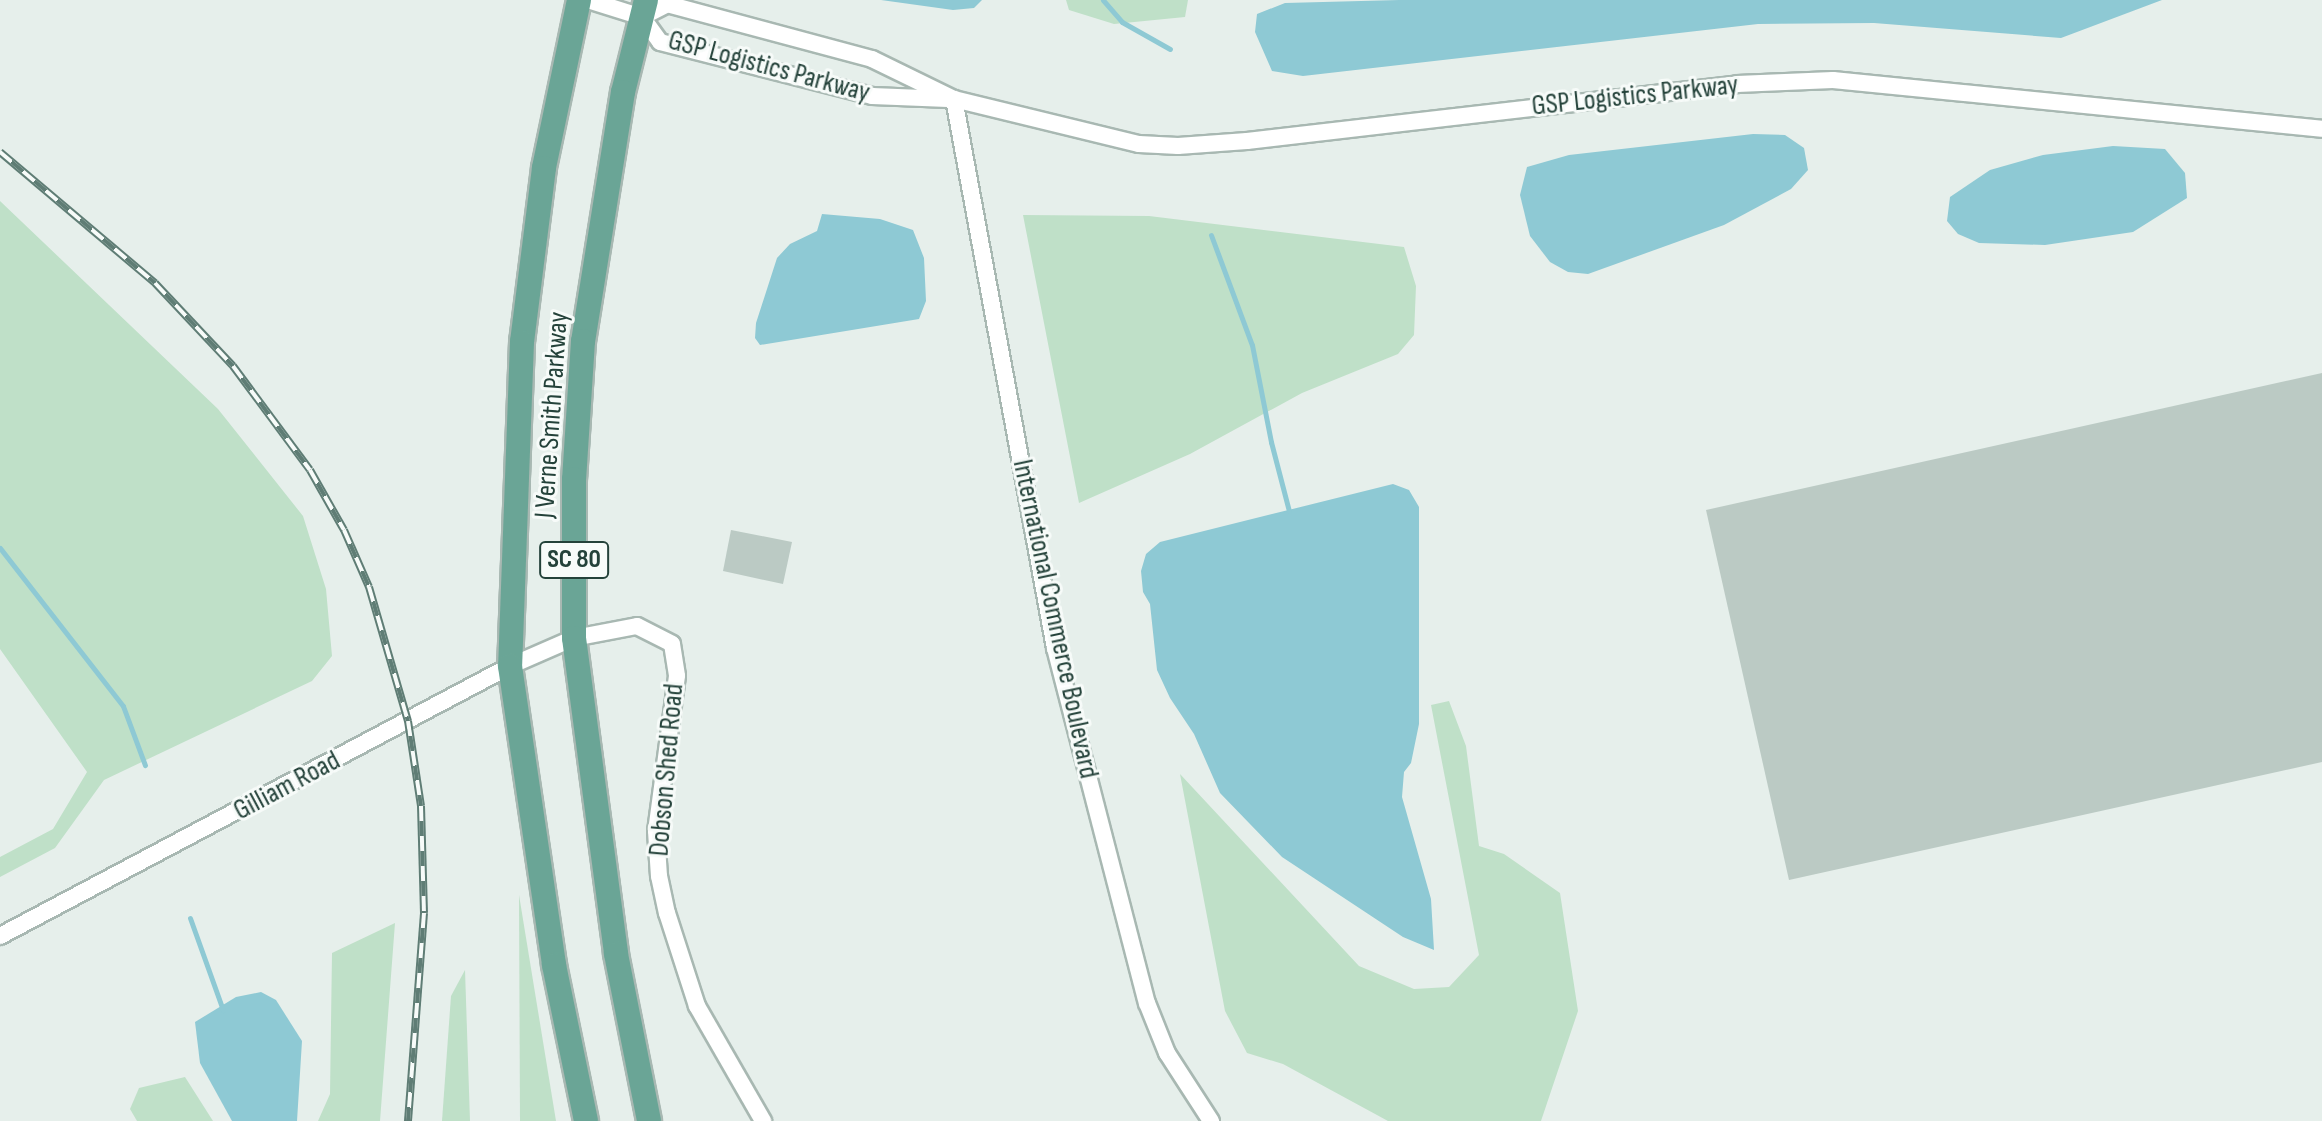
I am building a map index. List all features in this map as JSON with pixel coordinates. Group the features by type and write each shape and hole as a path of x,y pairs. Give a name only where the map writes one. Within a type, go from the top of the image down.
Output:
{"main road":[{"name":"J Verne Smith Parkway","path":"579,0 544,168 522,342 510,666 554,965 586,1121"},
{"name":"J Verne Smith Parkway","path":"644,9 623,92 583,341 574,479 574,638 616,954 649,1121"}],"street":[{"name":"GSP Logistics Parkway","path":"588,0 644,9 667,4 872,59 954,99 1103,138 1178,146 1737,84 1833,80 2322,129"},
{"name":"GSP Logistics Parkway","path":"644,9 660,42 872,96 954,99"},
{"name":"International Commerce Boulevard","path":"954,99 1055,648 1147,1003 1167,1053 1211,1121"},
{"name":"Dobson Shed Road","path":"574,638 637,626 672,644 677,676 656,831 659,876 678,956 697,1006 763,1121"},
{"name":"Gilliam Road","path":"0,936 510,666 574,638"}],"green space":[{"path":"1066,0 1188,0 1185,17 1114,24 1069,10"},
{"path":"0,201 218,409 303,516 326,589 332,656 312,681 104,780 55,848 0,877 0,857 53,829 87,772 0,649"},
{"path":"1023,215 1149,216 1404,247 1416,286 1414,335 1398,354 1302,393 1190,454 1079,503"},
{"path":"1449,701 1466,746 1479,846 1504,854 1560,893 1578,1011 1541,1121 1388,1121 1283,1064 1247,1053 1225,1011 1180,774 1359,966 1414,989 1449,987 1479,955 1431,705"},
{"path":"519,895 556,1121 520,1121"},
{"path":"395,923 380,1121 318,1121 330,1094 332,953"},
{"path":"465,970 470,1121 442,1121 451,996"},
{"path":"185,1077 213,1121 137,1121 130,1109 139,1088"}],"water":[{"path":"881,0 982,0 974,8 953,10"},
{"path":"1399,0 2162,0 2061,38 1874,23 1758,24 1303,76 1272,71 1255,32 1257,14 1285,3"},
{"path":"1753,134 1785,135 1804,148 1808,170 1791,189 1724,225 1588,274 1568,272 1550,262 1530,236 1520,195 1527,167 1569,155"},
{"path":"2113,146 2165,149 2185,173 2187,198 2133,232 2045,245 1979,243 1958,234 1947,221 1950,197 1990,170 2043,155"},
{"path":"822,214 880,219 913,230 924,258 926,301 919,319 760,345 755,338 756,323 777,258 790,244 817,231"},
{"path":"1393,484 1409,490 1419,507 1419,724 1411,763 1404,772 1402,797 1431,899 1434,950 1403,937 1282,857 1220,793 1194,734 1170,698 1157,670 1150,604 1143,592 1141,571 1146,554 1160,542"},
{"path":"261,992 276,1000 302,1041 297,1121 232,1121 200,1063 195,1022 236,997"}],"building":[{"path":"2322,373 2322,762 1789,880 1706,510"},
{"path":"731,530 792,542 783,584 723,571"}],"waterway":[{"path":"1103,0 1122,22 1170,49"},
{"path":"1211,235 1252,345 1271,442 1289,511"},
{"path":"0,548 123,706 145,765"},
{"path":"190,918 223,1010"}],"railway":[{"path":"0,152 155,283 233,366 310,470 344,530 369,587 408,721 421,806 424,913 408,1121"}]}
